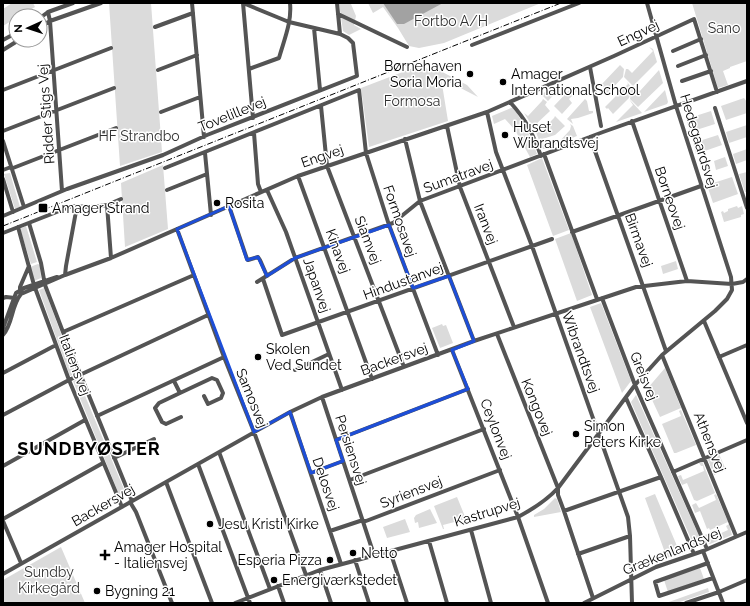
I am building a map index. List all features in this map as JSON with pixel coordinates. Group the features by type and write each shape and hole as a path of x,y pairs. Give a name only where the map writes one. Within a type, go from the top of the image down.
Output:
{"street":[{"path":"48,12 73,3"},
{"path":"50,21 101,3"},
{"path":"192,3 204,137"},
{"path":"253,118 243,3 289,22 340,34 337,3"},
{"path":"248,69 279,58 291,12 290,3"},
{"path":"472,45 578,3"},
{"name":"Hedegaardsvej","path":"647,3 676,106 727,264 732,284"},
{"name":"Ridder Stigs Vej","path":"48,12 54,70 62,191"},
{"path":"155,27 193,13"},
{"path":"338,14 407,47"},
{"name":"Engvej","path":"20,292 112,258 298,176 487,112 694,19 701,39"},
{"path":"314,28 320,90"},
{"name":"Tovelillevej","path":"3,216 122,168 163,155 204,137 357,76 353,43 348,38 340,34"},
{"path":"673,51 701,39 717,92"},
{"path":"3,90 111,48"},
{"path":"158,70 197,55"},
{"path":"678,66 706,55"},
{"path":"590,67 601,126"},
{"path":"682,81 711,71"},
{"name":"Sumatravej","path":"257,282 295,258 389,225 420,201 503,171 632,121 747,81"},
{"path":"3,131 114,88"},
{"name":"Formosavej","path":"321,106 359,90 366,153 389,225 438,355"},
{"path":"161,112 200,97"},
{"name":"Greisvej","path":"510,102 524,118 532,131 572,232 705,550 713,578 723,603"},
{"path":"165,168 321,106"},
{"name":"Siamvej","path":"321,106 327,166 404,367"},
{"path":"715,108 747,208"},
{"name":"Wibrandtsvej","path":"487,112 496,152 532,246 628,517 632,603"},
{"name":"Borneovej","path":"632,121 687,281"},
{"name":"Iranvej","path":"447,126 460,187 514,327"},
{"path":"3,170 12,168 116,128"},
{"path":"254,133 258,184 261,192"},
{"name":"Birmavej","path":"590,137 666,351"},
{"path":"405,139 420,201 474,341"},
{"path":"3,141 24,207"},
{"path":"205,153 211,215"},
{"path":"167,190 207,174"},
{"name":"Kinavej","path":"298,176 349,312 372,379"},
{"path":"3,179 13,212"},
{"path":"572,232 701,186"},
{"name":"Japanvej","path":"267,190 286,232 342,390"},
{"path":"3,233 72,206 91,207 107,205 121,199"},
{"path":"107,205 112,258"},
{"path":"65,275 77,206"},
{"path":"229,206 247,259 258,257 265,278"},
{"name":"Italiensvej","path":"29,223 41,262 45,283 63,332 172,603"},
{"name":"Italiensvej","path":"18,227 34,287 69,380 122,507"},
{"name":"Samosvej","path":"177,229 208,315 254,432 306,575"},
{"name":"Hindustanvej","path":"265,278 282,335 552,239"},
{"path":"3,328 20,292 24,274 29,266"},
{"path":"63,332 194,275"},
{"path":"732,284 743,282 747,279"},
{"name":"Backersvej","path":"3,574 290,412 322,397 514,327 643,285 687,281 732,284"},
{"name":"Kastrupvej","path":"235,603 320,570 518,518 538,506 549,498 558,488 636,385 662,355 727,299 731,293 732,284"},
{"path":"3,298 6,297 16,299"},
{"path":"3,335 8,329 16,299"},
{"path":"3,414 69,380 208,315"},
{"path":"704,320 747,423"},
{"name":"Kongovej","path":"496,334 558,488 558,495 593,598"},
{"path":"3,372 56,345"},
{"path":"719,357 747,345"},
{"name":"Ceylonvej","path":"452,350 500,470 548,603"},
{"path":"294,370 329,354"},
{"name":"Athensvej","path":"662,355 736,536"},
{"path":"97,416 224,357"},
{"path":"181,417 166,424 162,422 155,408 159,403 212,378 217,380 223,393 221,398 208,404 204,396"},
{"path":"174,381 180,393"},
{"path":"336,440 468,389"},
{"name":"Persiensvej","path":"322,397 374,555"},
{"name":"Greisvej","path":"626,398 694,554"},
{"name":"Delosvej","path":"290,412 341,564"},
{"path":"3,466 85,420"},
{"path":"350,480 484,429"},
{"path":"114,458 154,439"},
{"path":"673,472 747,440"},
{"path":"219,452 270,589"},
{"path":"310,473 343,461"},
{"path":"21,563 3,520 103,463"},
{"path":"198,464 250,603"},
{"name":"Syriensvej","path":"330,531 360,520 366,521 500,470"},
{"path":"564,511 661,476"},
{"path":"166,482 212,603"},
{"path":"471,530 491,603"},
{"name":"Grækenlandsvej","path":"584,603 656,567 705,550 747,532"},
{"path":"578,554 630,536"},
{"path":"429,541 447,603"},
{"path":"390,551 407,603"},
{"path":"355,560 369,603"},
{"path":"708,563 655,582 659,596 713,578"},
{"path":"320,570 331,603"},
{"path":"686,603 719,592 747,580"},
{"path":"278,586 284,603"}],"highlighted area":[{"path":"229,206 247,260 258,257 267,276 295,258 389,225 413,288 449,276 474,341 452,350 468,389 336,440 343,461 311,473 290,412 254,432 177,229"}],"green space":[{"path":"12,3 33,3 35,7 8,8 8,23 3,26 3,9"},
{"name":"HF Strandbo","path":"109,3 151,3 162,152 120,166"},
{"path":"339,3 354,3 351,4 356,16 354,25 361,29 349,35 343,31"},
{"name":"Fortbo A/H","path":"368,3 541,3 444,43 419,48 409,46 383,7 373,13"},
{"name":"Sano","path":"692,3 747,3 747,61 723,71 728,85 718,88"},
{"path":"649,47 653,49 657,62 633,86 624,77 626,69 632,73 653,51"},
{"name":"Formosa","path":"421,65 431,71 431,66 467,85 478,97 441,78 448,121 369,147 361,88"},
{"path":"620,65 624,69 623,77 607,94 602,92 605,89 601,85"},
{"path":"659,70 663,83 638,107 630,99 632,88 635,86 639,92"},
{"path":"627,82 632,88 629,98 613,114 608,108 607,109 605,107 628,84"},
{"path":"564,84 548,101 541,94"},
{"path":"572,86 577,91 569,99 572,103 562,114 554,106"},
{"path":"665,90 668,102 667,104 644,112"},
{"path":"744,98 747,102 747,113 726,120 721,106"},
{"path":"543,99 547,102 545,105 550,111 533,127 524,113 528,116"},
{"path":"585,99 587,101 589,111 593,111 593,113 571,119 573,124 567,119"},
{"path":"629,99 642,113 616,122 633,105"},
{"path":"513,108 524,125 537,154 530,157 515,130 505,119 494,124 492,116"},
{"path":"711,111 715,124 690,132 686,119"},
{"path":"555,116 565,126 555,135 539,140 535,130 536,129 540,132"},
{"path":"570,124 573,126 577,136 557,144 570,130"},
{"path":"747,125 747,137 729,143 726,132"},
{"path":"718,135 722,145 696,154 693,143"},
{"path":"541,141 545,147 552,143 553,145 555,143 557,144 544,149 541,148 539,142"},
{"path":"747,149 747,160 736,164 733,154"},
{"path":"725,157 728,166 716,170 714,161"},
{"path":"542,158 569,230 553,236 527,165"},
{"name":"HF Strandbo","path":"163,165 168,229 125,247 121,183"},
{"path":"747,172 747,192 745,192 739,174"},
{"path":"10,173 20,207 15,209 4,174"},
{"path":"732,177 738,194 713,203 707,185"},
{"path":"737,206 738,208 742,206 744,214 741,215 741,217 724,222 721,212 723,211 724,213 728,211 728,209"},
{"path":"26,226 37,262 31,264 20,229"},
{"path":"571,233 592,295 577,301 555,239"},
{"path":"676,261 678,269 663,274 661,266"},
{"path":"38,264 40,265 41,278 34,281 30,267"},
{"path":"44,288 76,374 70,376 39,290"},
{"path":"601,303 631,381 622,393 590,307"},
{"path":"442,324 443,326 446,325 453,343 440,348 432,328"},
{"path":"665,368 681,408 660,417 647,389"},
{"path":"78,379 126,494 120,497 73,381"},
{"path":"636,395 703,545 695,548 631,402"},
{"path":"681,410 696,445 674,453 662,424 681,416 679,411"},
{"path":"719,454 726,470 714,475 708,460 709,458"},
{"path":"702,461 715,493 697,501 694,500 687,483 682,485 678,476 681,475 683,480 704,471 703,466 699,463"},
{"path":"655,494 680,553 667,558 645,498"},
{"path":"716,494 728,522 710,530 709,528 707,529 700,511 695,513 692,505 696,503 699,508 716,500 714,495"},
{"path":"457,497 466,519 443,525 443,529 434,506"},
{"path":"555,498 557,499 561,512 534,517 534,515 544,509"},
{"path":"430,509 437,523 419,528 418,522 415,523 414,518 416,515"},
{"path":"405,519 410,532 387,538 383,527"},
{"path":"729,524 732,535 710,544 708,543 704,535 708,534 710,538 728,530 726,526"},
{"name":"Sundby Kirkegård","path":"61,547 85,603 3,603 3,580"},
{"path":"700,568 704,579 668,592 664,580"},
{"path":"708,588 709,592 677,603 666,603"}],"shaded area":[{"path":"383,3 443,3 404,24 397,24"}],"railway":[{"path":"3,226 561,3"}],"place":[{"name":"Børnehaven Soria Moria","path":"470,74"},
{"name":"Amager International School","path":"503,82"},
{"name":"Huset Wibrandtsvej","path":"505,135"},
{"name":"Rosita","path":"217,203"},
{"name":"Amager Strand","path":"43,208"},
{"name":"Skolen Ved Sundet","path":"258,357"},
{"name":"Simon Peters Kirke","path":"576,434"},
{"name":"Jesu Kristi Kirke","path":"210,524"},
{"name":"Netto","path":"353,553"},
{"name":"Amager Hospital - Italiensvej","path":"105,555"},
{"name":"Esperia Pizza","path":"330,560"},
{"name":"Energiværkstedet","path":"274,580"},
{"name":"Bygning 21","path":"97,591"}],"district":[{"name":"SUNDBYØSTER","path":"89,448"}]}
